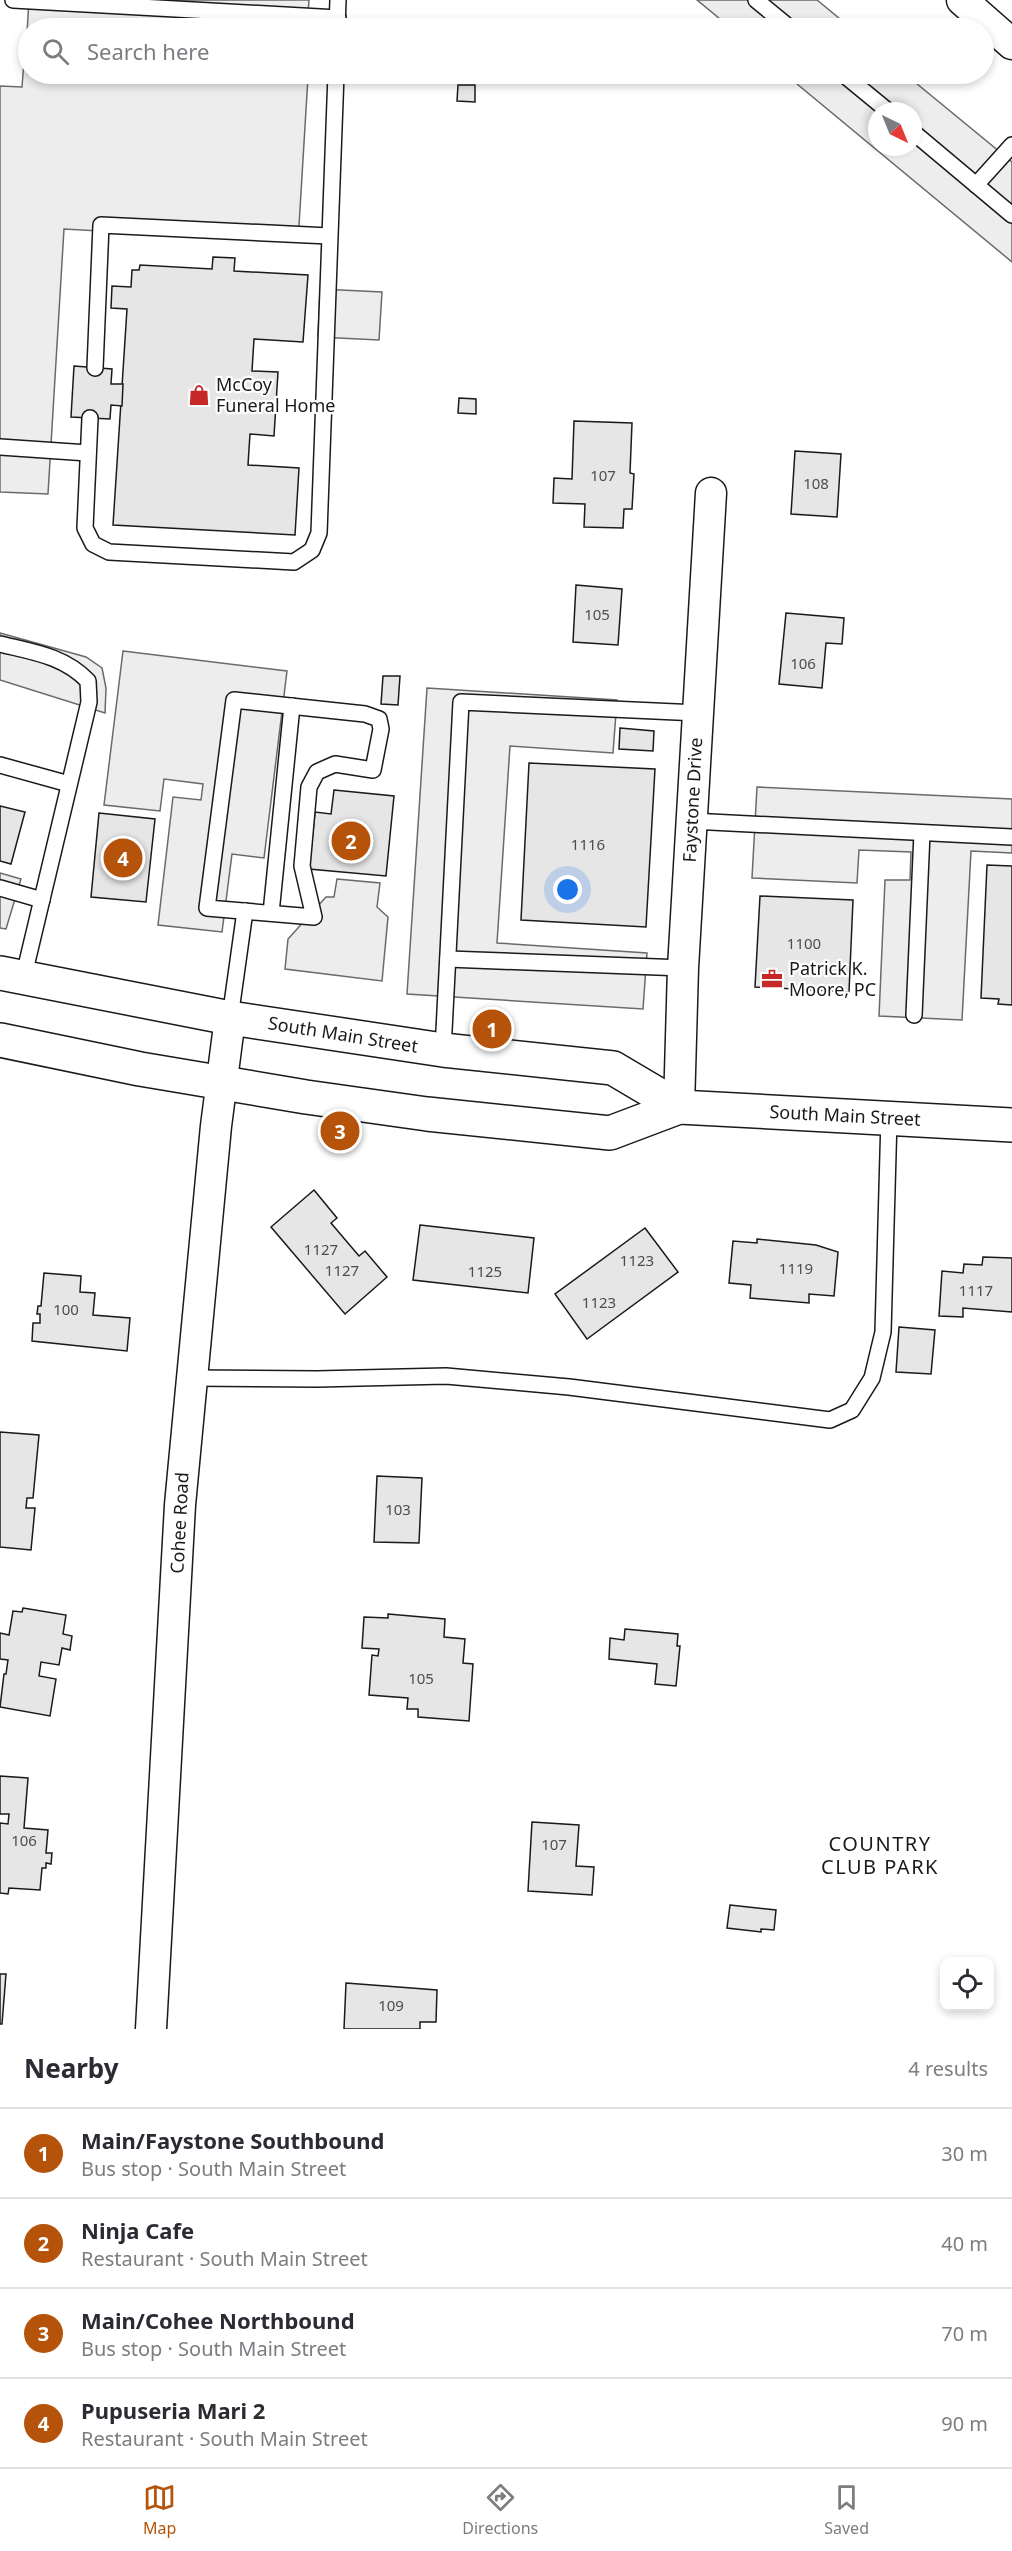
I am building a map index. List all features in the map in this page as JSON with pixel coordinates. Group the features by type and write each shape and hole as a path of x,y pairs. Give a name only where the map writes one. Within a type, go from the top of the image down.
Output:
{"main road":[{"name":"South Main Street","path":"12,976 230,1018 443,1050 613,1068 679,1107"},
{"name":"South Main Street","path":"0,1040 221,1082 427,1114 610,1133 679,1107 1012,1125"}],"street":[{"path":"962,0 982,18"},
{"path":"994,28 1012,44"},
{"name":"Faystone Drive","path":"679,1107 683,968 711,494"},
{"name":"Cohee Road","path":"151,2029 180,1505 221,1082 230,1018"}],"lane":[{"path":"13,0 267,18"},
{"path":"338,0 338,18"},
{"path":"756,0 778,18"},
{"path":"90,418 85,528 93,544 109,552 294,562 312,550 319,533 336,84"},
{"path":"855,84 877,102"},
{"path":"922,140 1012,215"},
{"path":"976,185 1012,145"},
{"path":"95,368 102,225 329,236"},
{"path":"0,447 88,453"},
{"path":"0,644 58,658 76,668 88,681 89,702 42,900 12,976"},
{"path":"234,700 292,706 365,714 379,719 381,729 373,770 335,764 317,772 309,787 302,866 314,917 207,908 234,700"},
{"path":"443,1050 462,702 698,713"},
{"path":"271,913 292,706"},
{"path":"0,765 69,784"},
{"path":"691,821 1012,837"},
{"path":"914,1015 922,833"},
{"path":"0,888 42,900"},
{"path":"230,1018 245,911"},
{"path":"448,958 683,968"},
{"path":"191,1378 317,1379 446,1376 569,1387 830,1420 852,1410 872,1378 883,1332 889,1118"}],"shaded area":[{"path":"29,0 309,0 308,18 28,18"},
{"path":"697,0 817,0 839,18 719,18"},
{"path":"22,84 308,84 298,242 64,229 48,494 0,492 0,86 22,87"},
{"path":"797,84 917,84 1012,162 1012,262 884,156 922,156 922,102 868,102 868,143"},
{"path":"320,289 382,292 379,340 318,337"},
{"path":"0,633 86,657 102,668 106,688 105,713 0,680"},
{"path":"123,651 287,671 264,858 232,854 222,932 158,925 173,797 201,800 203,784 164,779 160,811 104,805"},
{"path":"427,688 617,700 613,753 510,746 497,943 647,953 643,1009 407,994"},
{"path":"757,787 1012,799 1012,853 971,851 962,1020 879,1016 885,880 910,880 911,852 859,850 857,883 752,878"},
{"path":"0,873 21,879 6,929 0,928"},
{"path":"337,879 380,883 377,907 388,917 382,981 285,969 288,939 326,897 334,897"}],"building":[{"path":"458,85 475,85 475,102 457,101"},
{"name":"McCoy Funeral Home","path":"213,257 235,258 234,271 308,275 303,342 254,339 252,371 278,372 274,436 250,434 248,465 299,468 295,535 113,525 127,309 111,308 112,286 131,287 132,270 139,270 140,265 212,269"},
{"path":"74,366 112,369 111,384 123,384 122,406 111,405 110,419 71,417"},
{"path":"459,398 476,399 476,414 458,413"},
{"path":"574,421 632,423 630,473 634,474 632,509 624,509 623,528 584,527 585,504 553,503 554,478 572,479"},
{"path":"795,451 841,454 837,517 791,514"},
{"path":"576,585 622,589 618,645 573,642"},
{"path":"786,613 844,618 842,644 826,643 822,688 779,684"},
{"path":"383,676 400,676 398,705 381,704"},
{"path":"620,728 654,731 653,751 619,749"},
{"path":"529,763 655,769 646,927 521,920"},
{"path":"334,790 394,796 386,876 309,869 315,812 331,814"},
{"path":"0,806 25,812 11,864 0,861"},
{"path":"99,813 155,819 146,902 91,897"},
{"path":"987,865 1012,866 1012,1005 998,1004 999,999 981,998"},
{"path":"760,896 853,900 849,992 755,987"},
{"path":"314,1190 337,1218 331,1223 359,1256 365,1251 387,1277 345,1314 271,1227"},
{"path":"420,1225 534,1238 528,1293 413,1280"},
{"path":"645,1228 678,1272 587,1339 555,1294"},
{"path":"757,1239 816,1245 838,1252 834,1296 809,1294 809,1303 750,1298 751,1285 729,1283 733,1241 757,1243"},
{"path":"983,1257 1012,1258 1012,1312 963,1308 963,1317 939,1316 942,1271 963,1273 964,1264 982,1265"},
{"path":"44,1273 81,1276 80,1292 95,1293 93,1315 130,1318 127,1351 32,1341 33,1323 40,1323 40,1314 37,1314 38,1306 41,1306"},
{"path":"899,1327 935,1330 931,1374 896,1372"},
{"path":"0,1432 39,1435 33,1498 27,1498 26,1508 35,1508 31,1550 0,1547"},
{"path":"377,1476 422,1478 419,1543 374,1542"},
{"path":"23,1608 66,1615 63,1634 72,1636 70,1650 62,1648 59,1665 41,1662 39,1676 56,1679 50,1716 0,1707 8,1660 0,1659 0,1633 9,1635 13,1611 22,1612"},
{"path":"388,1614 445,1619 444,1637 465,1639 463,1663 473,1664 469,1721 418,1717 418,1709 407,1709 408,1698 369,1695 372,1655 378,1656 379,1649 362,1648 364,1617 388,1618"},
{"path":"625,1629 678,1634 677,1646 680,1646 676,1686 655,1684 657,1664 609,1659 610,1638 624,1640"},
{"path":"0,1776 28,1778 24,1828 48,1830 46,1853 52,1853 51,1864 46,1863 46,1868 42,1868 40,1890 9,1888 8,1894 0,1893 0,1823 8,1824 9,1814 0,1814"},
{"path":"532,1822 579,1825 576,1866 594,1867 592,1895 528,1891"},
{"path":"730,1905 776,1910 774,1930 761,1929 761,1932 727,1928"},
{"path":"0,1974 6,1974 2,2024 0,2024"},
{"path":"346,1983 437,1990 436,2022 420,2022 420,2029 344,2029"}],"place":[{"name":"McCoy Funeral Home","path":"199,395"},
{"name":"Ninja Cafe","path":"351,841"},
{"name":"Pupuseria Mari 2","path":"123,858"},
{"name":"Patrick K. Moore, PC","path":"772,979"},
{"name":"Main/Faystone Southbound","path":"492,1029"},
{"name":"Main/Cohee Northbound","path":"340,1131"}],"district":[{"name":"COUNTRY CLUB PARK","path":"880,1856"}]}
